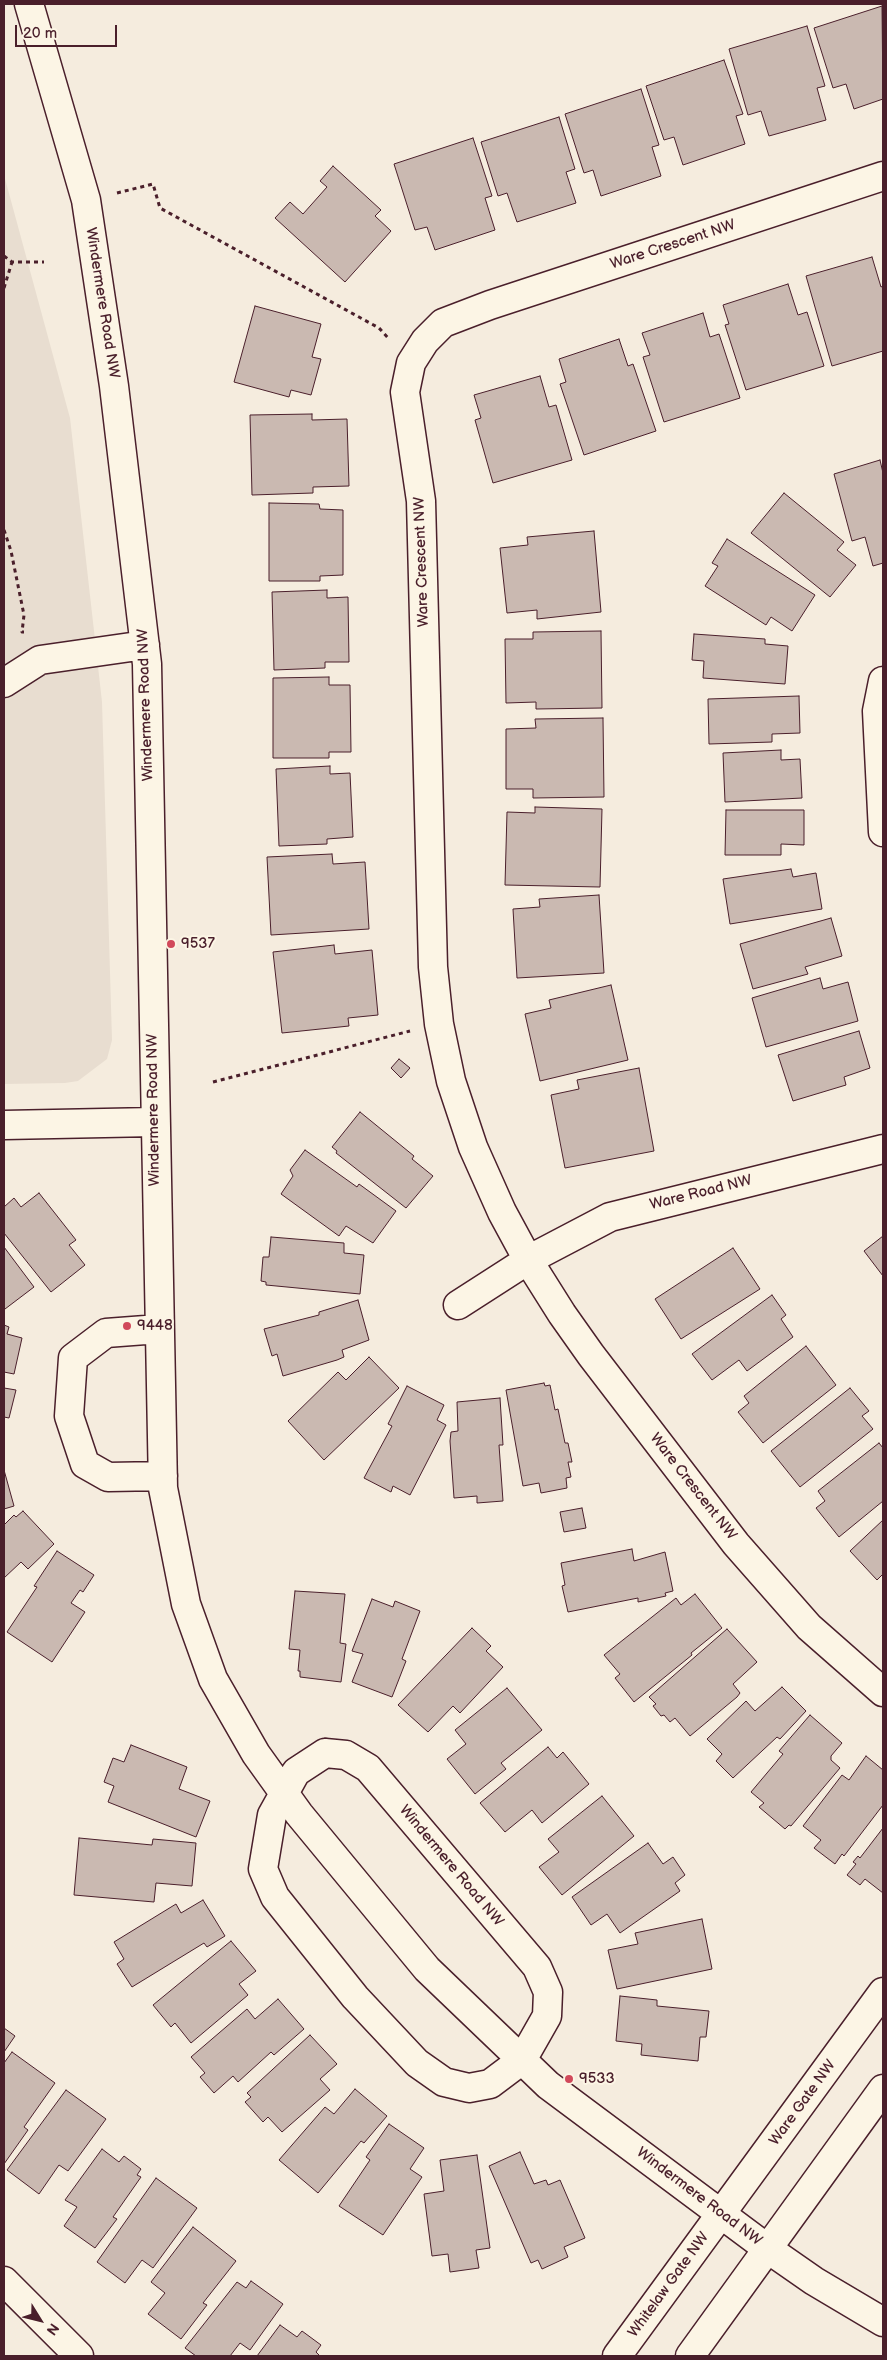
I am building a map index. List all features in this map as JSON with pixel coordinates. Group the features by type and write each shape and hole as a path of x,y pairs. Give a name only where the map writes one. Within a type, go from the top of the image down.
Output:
{"street":[{"name":"Windermere Road NW","path":"29,4 86,200 114,386 145,645 147,664 154,1122 163,1488 186,1604 213,1679 256,1754 284,1793 427,1969 548,2085 768,2249 814,2281 883,2322"},
{"name":"Ware Crescent NW","path":"883,176 475,311 444,323 425,341 411,363 405,392 421,501 433,948 439,1024 451,1081 473,1147 502,1212 528,1260 562,1314 736,1544 809,1627 883,1692"},
{"path":"4,683 40,660 145,645"},
{"path":"883,681 877,711 883,832"},
{"path":"4,1125 154,1122"},
{"name":"Ware Road NW","path":"528,1260 610,1217 883,1149"},
{"path":"458,1305 528,1260"},
{"path":"159,1329 106,1333 73,1358 69,1416 85,1464 108,1477 163,1476"},
{"name":"Windermere Road NW","path":"325,1753 346,1755 368,1768 537,1967 548,1992 547,2016 522,2060 490,2084 469,2088 444,2082 417,2063 355,1997 275,1897 263,1869 272,1815 284,1793 296,1772 325,1753"},
{"name":"Ware Gate NW","path":"722,2214 883,1992"},
{"path":"690,2356 883,2089"},
{"name":"Whitelaw Gate NW","path":"617,2356 722,2214"},
{"path":"4,2281 79,2356"}],"path":[{"path":"86,200 153,184 160,208 379,328 411,363"},
{"path":"4,256 12,262 44,262"},
{"path":"4,288 12,262"},
{"path":"4,530 11,551 24,615 22,632 30,632"},
{"path":"213,1082 439,1024"}],"shaded area":[{"path":"4,175 70,418 102,702 112,1040 107,1059 78,1081 65,1083 4,1084"}],"building":[{"path":"882,6 883,99 854,109 846,84 833,88 814,28"},
{"path":"807,26 825,86 817,88 826,120 769,136 761,111 748,115 729,49"},
{"path":"724,60 743,114 736,116 745,144 683,165 674,137 664,140 646,86"},
{"path":"641,89 659,145 652,147 661,176 601,196 593,170 584,173 565,114"},
{"path":"559,117 575,169 566,172 576,203 517,222 507,193 498,196 481,142"},
{"path":"473,138 492,196 485,198 495,230 435,250 427,227 415,230 394,164"},
{"path":"333,166 381,210 375,216 391,231 345,282 275,218 290,202 303,214 327,187 320,181"},
{"path":"872,257 881,287 883,286 883,351 832,366 806,276"},
{"path":"788,284 798,315 807,312 824,366 746,390 725,325 729,324 723,305"},
{"path":"255,306 321,324 312,357 321,359 311,395 291,390 289,397 234,382"},
{"path":"703,313 710,337 719,334 740,398 664,422 643,357 650,355 642,333"},
{"path":"619,339 628,366 633,364 656,431 584,455 560,384 566,382 559,359"},
{"path":"540,376 549,407 556,405 572,460 493,483 475,420 481,418 474,395"},
{"path":"312,414 312,420 347,419 349,486 313,487 313,493 252,495 250,415"},
{"path":"880,460 883,473 883,563 873,566 865,537 852,541 834,474"},
{"path":"784,493 844,542 837,550 856,565 830,597 751,533"},
{"path":"269,503 319,504 320,509 343,510 343,575 320,576 320,581 269,581"},
{"path":"594,531 601,612 537,619 537,610 507,613 500,548 528,545 527,537"},
{"path":"727,539 815,595 792,631 771,617 766,625 705,586 718,566 712,563"},
{"path":"327,590 327,598 348,597 349,662 325,662 325,668 274,670 272,592"},
{"path":"601,631 602,708 536,709 536,702 506,703 505,639 533,639 533,632"},
{"path":"694,634 765,639 765,644 788,646 785,684 703,678 704,661 692,660"},
{"path":"329,677 329,685 350,685 351,752 329,752 329,758 273,758 273,678"},
{"path":"799,696 800,733 772,734 772,742 709,744 708,699"},
{"path":"603,718 604,797 533,798 533,789 506,789 506,729 536,728 535,719"},
{"path":"781,750 781,760 800,759 802,798 725,802 723,753"},
{"path":"330,766 330,774 350,773 353,837 327,839 327,844 279,846 276,769"},
{"path":"535,807 602,809 600,887 505,885 507,812 535,813"},
{"path":"726,810 804,810 804,845 781,844 781,855 725,855"},
{"path":"332,854 333,864 365,862 369,929 271,935 267,857"},
{"path":"791,869 793,877 816,873 822,909 730,924 723,879"},
{"path":"599,895 604,973 517,978 513,909 540,907 539,899"},
{"path":"831,918 842,956 805,967 808,974 753,989 740,944"},
{"path":"334,945 335,954 372,950 378,1015 348,1018 349,1026 282,1033 273,952"},
{"path":"820,978 823,989 848,982 858,1021 766,1047 752,998"},
{"path":"611,985 628,1060 540,1081 525,1014 551,1008 549,1000"},
{"path":"859,1031 870,1068 844,1077 846,1085 793,1101 778,1055"},
{"path":"399,1059 410,1068 401,1078 391,1068"},
{"path":"639,1068 654,1151 565,1168 551,1095 579,1089 577,1080"},
{"path":"360,1112 414,1156 412,1159 433,1176 406,1208 336,1153 337,1151 332,1147"},
{"path":"305,1150 357,1187 359,1184 396,1211 373,1243 346,1226 339,1236 281,1194 293,1176 290,1170"},
{"path":"39,1193 76,1240 69,1245 85,1265 51,1292 4,1233 4,1207 14,1198 21,1207"},
{"path":"883,1236 883,1276 864,1251"},
{"path":"271,1237 344,1243 344,1253 364,1255 360,1294 266,1285 266,1282 261,1281 263,1257 269,1257"},
{"path":"4,1247 34,1287 5,1309 4,1307"},
{"path":"733,1248 760,1289 681,1339 655,1299"},
{"path":"772,1295 786,1315 781,1319 793,1337 747,1371 739,1360 712,1380 692,1354"},
{"path":"358,1300 369,1340 342,1350 344,1357 337,1360 283,1376 277,1354 272,1356 264,1329 319,1315 319,1312"},
{"path":"4,1325 9,1327 7,1334 22,1338 14,1374 4,1372"},
{"path":"806,1346 836,1385 763,1443 738,1412 749,1403 744,1396"},
{"path":"369,1357 399,1388 324,1460 288,1421 338,1372 346,1380"},
{"path":"544,1383 545,1386 550,1385 555,1410 558,1409 565,1443 568,1443 572,1462 568,1462 571,1477 566,1478 567,1488 541,1493 539,1483 523,1486 506,1390"},
{"path":"407,1386 444,1405 437,1420 446,1425 410,1495 393,1486 391,1492 364,1478 392,1426 388,1424"},
{"path":"4,1388 16,1390 9,1418 4,1417"},
{"path":"850,1388 869,1411 862,1416 873,1429 800,1487 771,1451"},
{"path":"500,1398 503,1445 499,1445 503,1501 477,1503 477,1496 454,1498 450,1441 451,1432 458,1431 457,1402"},
{"path":"879,1443 883,1448 883,1501 839,1537 816,1508 825,1501 818,1491"},
{"path":"4,1470 14,1506 4,1509"},
{"path":"582,1508 586,1528 564,1532 560,1512"},
{"path":"23,1511 54,1544 28,1569 21,1562 4,1578 4,1525 14,1515 16,1517"},
{"path":"883,1520 883,1574 877,1580 850,1551"},
{"path":"632,1549 634,1561 665,1552 673,1591 665,1593 666,1596 638,1602 638,1598 568,1612 562,1586 565,1585 561,1563"},
{"path":"57,1551 94,1575 83,1592 80,1590 71,1603 85,1612 52,1662 7,1632 37,1587 34,1586"},
{"path":"295,1591 345,1594 340,1643 346,1644 341,1682 300,1677 300,1671 298,1671 300,1650 289,1649"},
{"path":"695,1594 722,1628 634,1702 615,1678 620,1674 604,1655 676,1598 681,1605"},
{"path":"372,1599 393,1607 395,1601 420,1611 402,1659 406,1661 392,1697 352,1682 363,1654 352,1651"},
{"path":"472,1628 491,1646 486,1651 503,1667 460,1713 453,1706 428,1732 398,1705"},
{"path":"727,1629 757,1662 733,1684 740,1693 737,1697 690,1736 675,1718 670,1722 664,1715 661,1716 653,1706 656,1704 649,1697"},
{"path":"782,1687 806,1711 780,1739 777,1737 733,1778 716,1761 722,1754 707,1739 746,1701 755,1711"},
{"path":"507,1688 542,1730 501,1763 506,1769 475,1794 447,1759 466,1744 455,1730"},
{"path":"810,1715 842,1743 831,1756 831,1760 840,1768 791,1826 789,1825 785,1829 759,1807 764,1803 751,1792 783,1754 779,1751"},
{"path":"131,1745 187,1767 179,1789 210,1801 196,1837 108,1802 114,1786 104,1782 113,1758 124,1762"},
{"path":"548,1747 557,1758 563,1752 589,1784 542,1823 532,1810 505,1832 480,1803"},
{"path":"866,1756 883,1770 883,1805 844,1856 842,1854 835,1864 814,1848 821,1840 803,1826 842,1775 849,1780"},
{"path":"602,1796 634,1836 562,1895 539,1867 559,1852 548,1839"},
{"path":"883,1828 883,1893 865,1879 860,1885 847,1875 856,1864 853,1862 858,1856 860,1858"},
{"path":"79,1838 152,1845 153,1839 196,1843 192,1886 156,1883 154,1902 74,1895"},
{"path":"648,1843 663,1864 673,1857 685,1875 675,1883 680,1891 620,1933 607,1914 591,1925 572,1897"},
{"path":"203,1900 225,1936 207,1947 204,1943 132,1987 117,1964 124,1959 114,1942 176,1904 181,1913"},
{"path":"702,1919 712,1969 617,1989 608,1950 638,1944 635,1933"},
{"path":"231,1941 256,1971 239,1984 248,1995 191,2043 175,2023 171,2027 153,2005"},
{"path":"620,1996 657,2000 657,2006 709,2011 706,2037 700,2037 698,2061 641,2055 642,2044 616,2041"},
{"path":"278,1999 304,2029 274,2055 271,2052 238,2082 233,2076 214,2093 200,2077 205,2073 191,2057 247,2009 255,2019"},
{"path":"4,2028 15,2036 4,2052"},
{"path":"310,2035 337,2064 320,2079 330,2090 282,2132 268,2117 263,2122 245,2102 251,2097 247,2093"},
{"path":"12,2052 55,2083 24,2127 28,2130 4,2164 4,2063"},
{"path":"355,2089 387,2116 364,2143 361,2141 318,2193 279,2160 325,2107 334,2114"},
{"path":"66,2090 106,2119 68,2171 59,2165 39,2194 7,2170"},
{"path":"389,2124 424,2148 410,2169 422,2177 383,2235 339,2206 370,2160 366,2157"},
{"path":"102,2149 119,2162 124,2156 141,2169 137,2175 141,2177 113,2217 117,2219 95,2248 64,2226 77,2207 65,2200"},
{"path":"520,2152 534,2184 546,2180 548,2185 560,2180 585,2238 564,2247 568,2257 542,2269 538,2260 531,2263 489,2166"},
{"path":"477,2155 490,2248 476,2250 479,2268 450,2272 448,2254 432,2256 424,2194 444,2191 440,2160"},
{"path":"156,2178 197,2208 153,2268 142,2260 125,2283 97,2262"},
{"path":"193,2227 236,2261 203,2303 207,2305 181,2339 148,2314 165,2293 151,2282"},
{"path":"251,2281 283,2304 250,2350 240,2343 230,2356 196,2356 185,2348 237,2282 246,2288"},
{"path":"280,2325 297,2337 302,2331 321,2345 316,2352 319,2355 257,2356"}],"place":[{"name":"9537","path":"171,944"},
{"name":"9448","path":"127,1326"},
{"name":"9533","path":"569,2079"}]}
